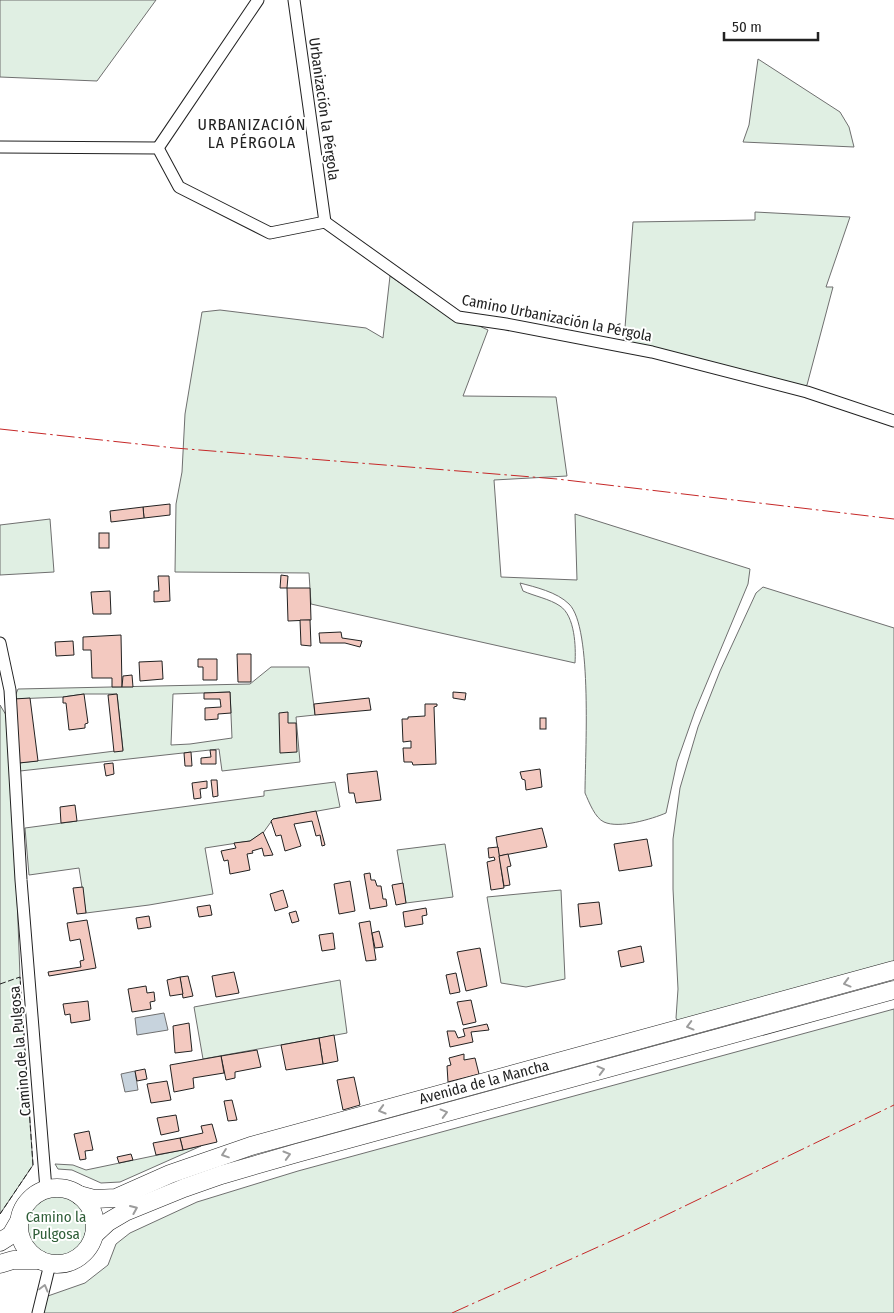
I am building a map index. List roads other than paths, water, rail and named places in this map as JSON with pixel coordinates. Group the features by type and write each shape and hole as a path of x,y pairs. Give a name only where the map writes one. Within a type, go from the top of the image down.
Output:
{"main road":[{"name":"Avenida de la Mancha","path":"79,1195 102,1200 116,1198 170,1174 251,1146 894,970"},
{"name":"Avenida de la Mancha","path":"94,1235 108,1222 125,1212 221,1175 894,990"},
{"path":"0,1264 13,1260 45,1262 73,1261 82,1254 89,1246 94,1235 95,1224 88,1204 71,1190 61,1188 46,1189 35,1194 26,1203 20,1215 18,1223 19,1235 23,1245 30,1254 45,1262"},
{"path":"0,1242 10,1235 18,1223"}],"street":[{"path":"158,148 258,0"},
{"name":"Urbanización la Pérgola","path":"294,0 325,222"},
{"path":"0,147 158,148"},
{"path":"158,148 179,187 270,233 325,222"},
{"name":"Camino Urbanización la Pérgola","path":"325,222 458,317 652,352 807,392 894,421"},
{"name":"Camino de la Pulgosa","path":"0,643 10,690 22,889 46,1189"},
{"path":"38,1313 45,1262"}],"district":[{"name":"URBANIZACIÓN LA PÉRGOLA","path":"252,133"}],"park label":[{"name":"Camino la Pulgosa","path":"56,1226"}]}
